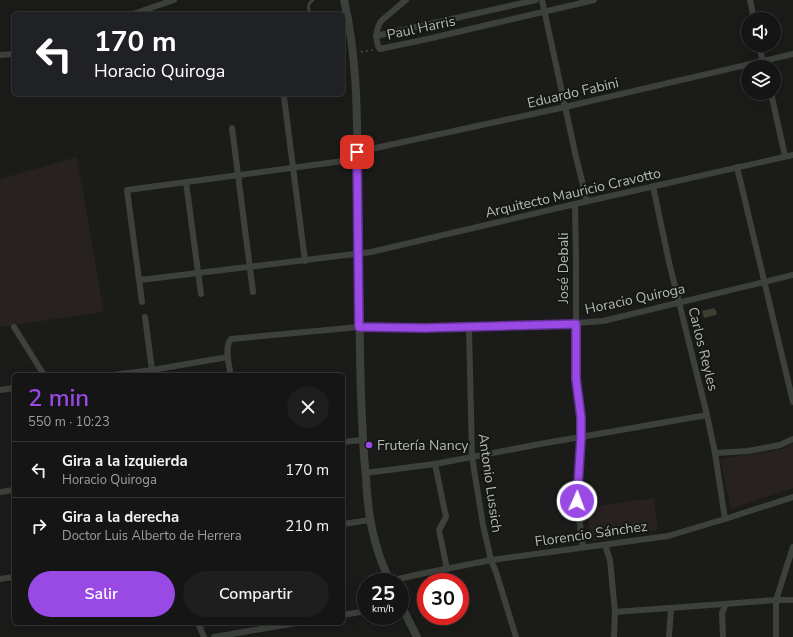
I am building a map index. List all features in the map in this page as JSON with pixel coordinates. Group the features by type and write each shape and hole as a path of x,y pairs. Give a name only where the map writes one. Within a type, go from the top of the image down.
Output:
{"street":[{"path":"139,12 174,0"},
{"path":"344,0 345,12"},
{"path":"376,36 381,21 406,0"},
{"name":"Paul Harris","path":"536,0 376,36 378,46 380,49 432,38 594,0"},
{"path":"542,0 587,202"},
{"path":"750,0 753,12"},
{"path":"345,14 349,22 355,76 359,327 365,473 370,520 378,551 387,573"},
{"path":"0,55 12,54"},
{"name":"Eduardo Fabini","path":"776,60 793,54"},
{"name":"Eduardo Fabini","path":"140,280 127,190 292,168 357,156 741,69"},
{"path":"284,97 304,261"},
{"path":"773,100 785,156"},
{"path":"232,128 253,292"},
{"name":"Arquitecto Mauricio Cravotto","path":"140,280 371,252 793,155"},
{"path":"738,167 793,402"},
{"path":"186,182 201,294"},
{"name":"Carlos Reyles","path":"653,186 679,303 707,415 715,453 725,519"},
{"name":"José Debali","path":"575,204 576,379 581,417 577,501 583,547"},
{"name":"Horacio Quiroga","path":"228,357 228,344 231,339 359,327 468,327 576,324 603,321 793,275"},
{"path":"140,280 142,302"},
{"path":"145,317 152,370"},
{"path":"14,327 43,373"},
{"name":"Antonio Lussich","path":"468,327 472,457 483,525 491,560 516,637"},
{"path":"129,373 228,357 230,373"},
{"path":"0,390 12,388"},
{"path":"365,473 435,464 707,415"},
{"path":"715,453 748,451 780,445 793,439"},
{"path":"345,442 363,440"},
{"path":"435,464 446,517 439,530 447,569"},
{"path":"0,492 12,490"},
{"name":"Florencio Sánchez","path":"409,578 491,560 668,536 793,497"},
{"path":"345,524 370,520"},
{"path":"606,545 610,560 615,612 614,637"},
{"path":"776,637 776,600 793,547"},
{"path":"0,579 12,577"},
{"path":"615,612 793,600"},
{"path":"723,637 722,613 726,604"},
{"path":"669,637 671,608"},
{"path":"345,615 357,613"},
{"path":"409,621 417,637"},
{"path":"199,625 204,637"},
{"path":"214,637 284,625"}],"lane":[{"path":"309,12 309,3 313,0"}],"path":[{"path":"353,54 380,49"}],"shaded area":[{"path":"77,157 104,312 0,327 0,179"},
{"path":"714,308 717,312 716,315 704,318 702,311"},
{"path":"793,443 793,488 731,509 720,459 782,449"},
{"path":"654,498 658,530 591,541 587,507"}],"place":[{"name":"Frutería Nancy","path":"369,445"}],"route":[{"path":"357,152 359,327 424,328 576,324 576,379 581,417 577,501"}]}
